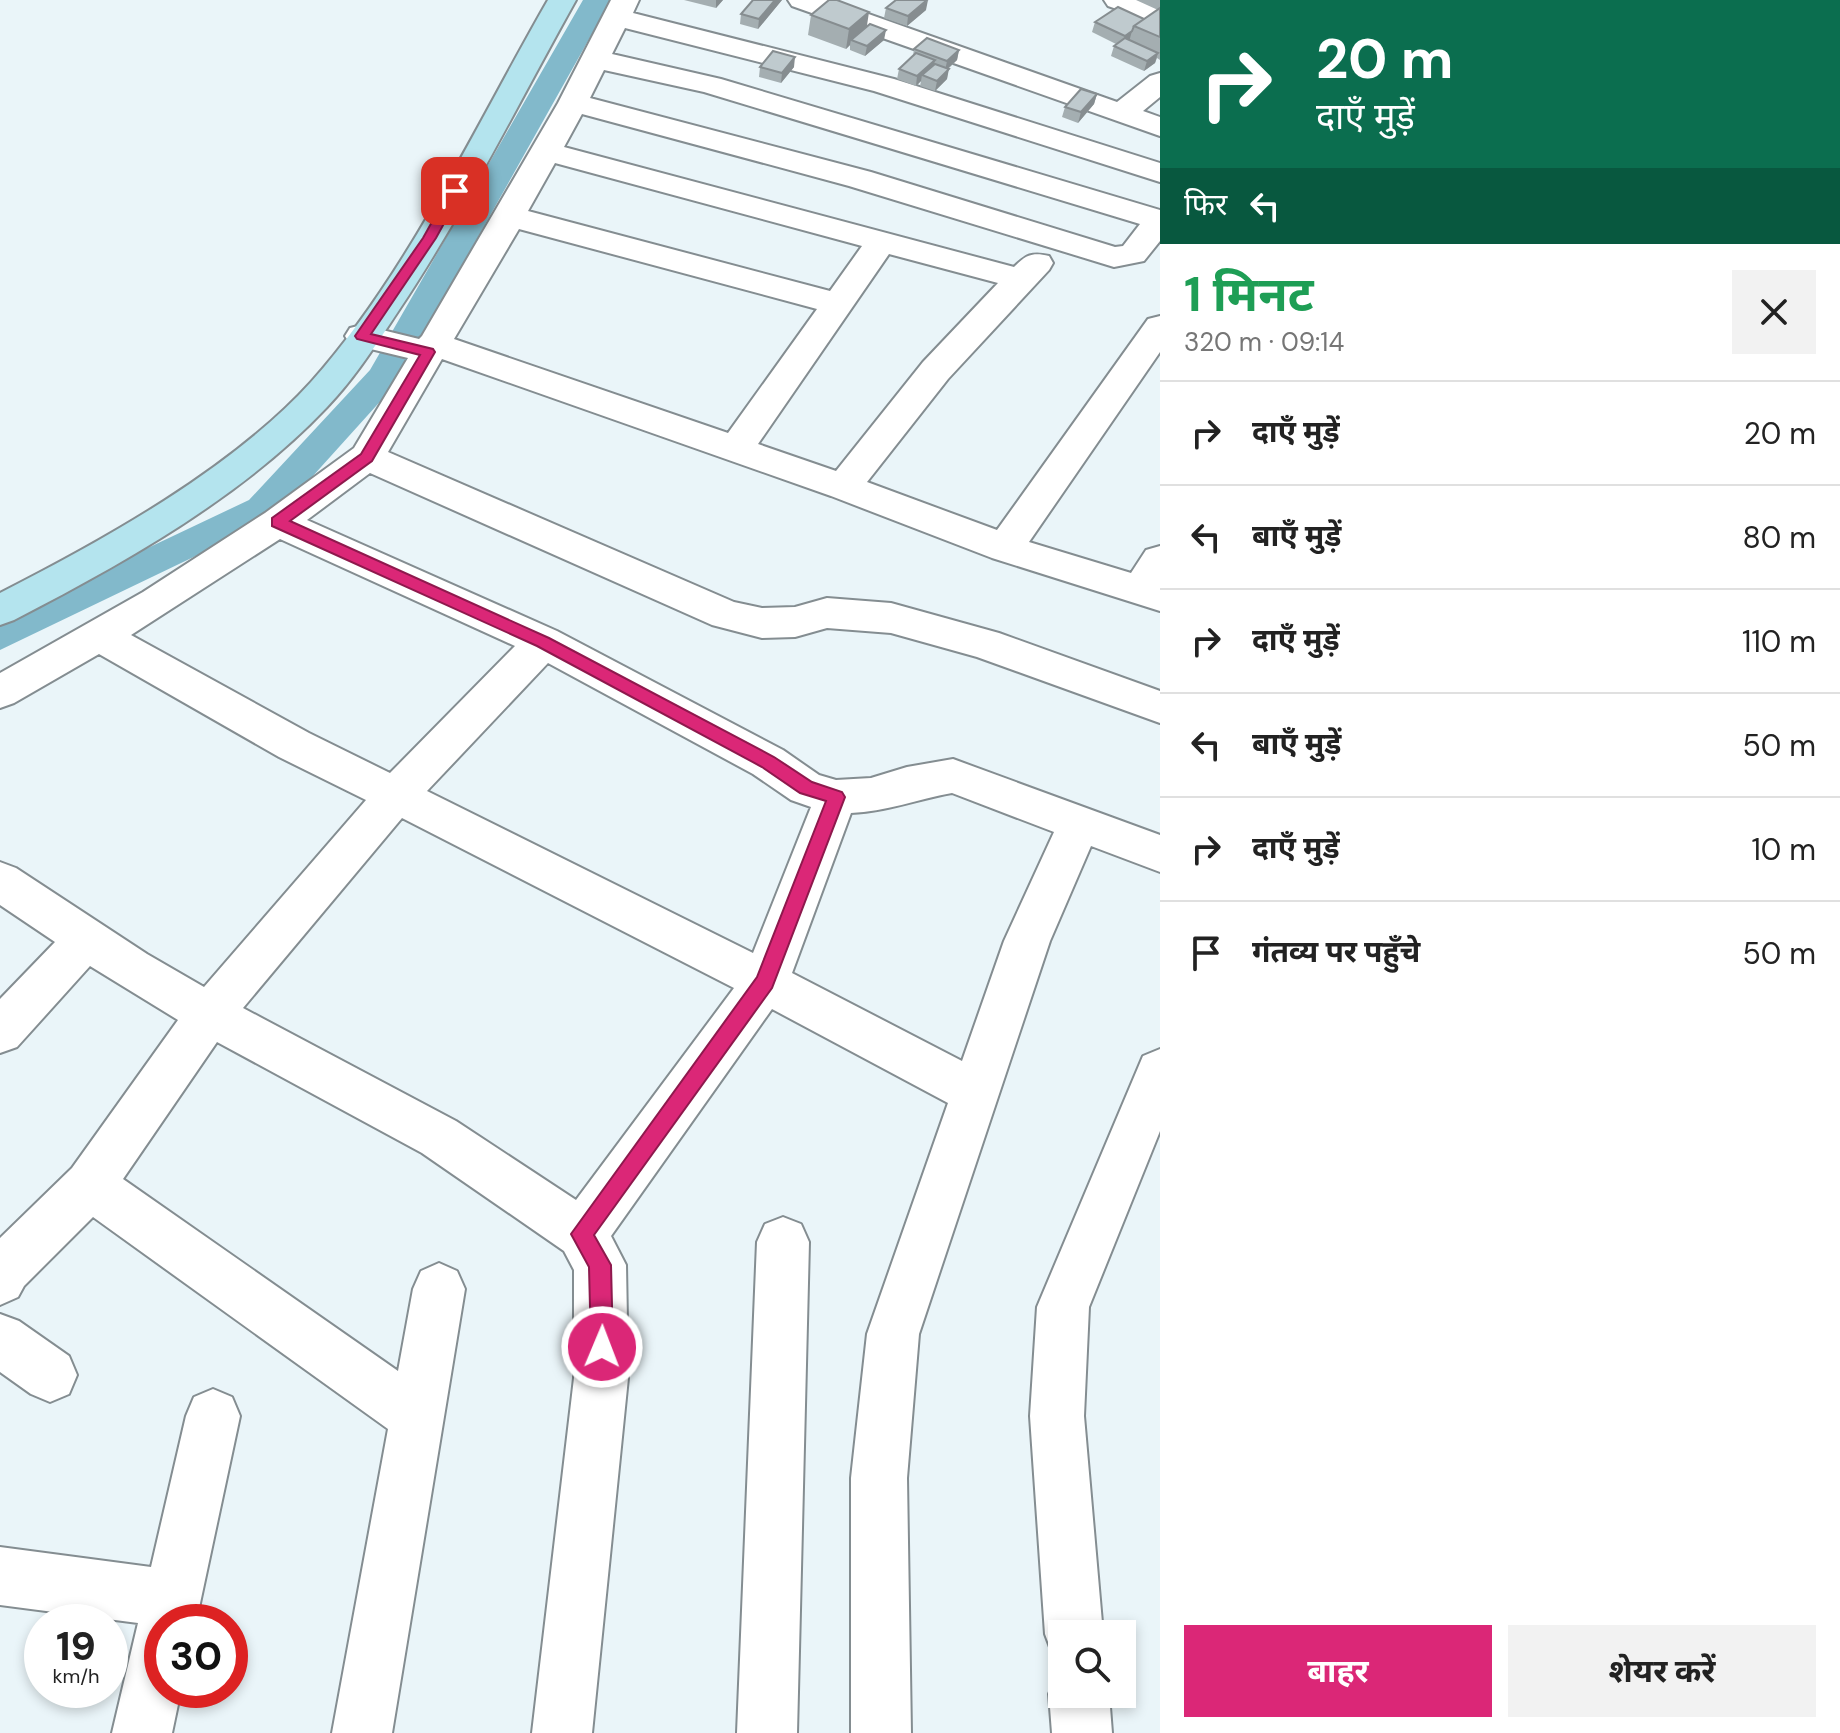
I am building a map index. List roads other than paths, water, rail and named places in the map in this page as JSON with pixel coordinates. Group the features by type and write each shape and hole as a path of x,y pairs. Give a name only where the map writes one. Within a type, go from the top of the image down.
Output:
{"street":[{"path":"0,692 157,602 278,522 367,457 404,344 430,238 506,96 562,0"},
{"path":"802,0 1160,127"},
{"path":"1118,0 1160,16"},
{"path":"0,610 142,533 210,487 277,434 331,380 404,344 509,216 573,103 620,9 884,85 1160,173"},
{"path":"573,103 860,179 1114,257 1133,254 1160,220 711,85 594,59"},
{"path":"1123,112 1160,82"},
{"path":"544,151 1021,279"},
{"path":"509,216 838,304"},
{"path":"844,487 880,436 934,371 1062,239"},
{"path":"735,450 882,241"},
{"path":"1005,548 1160,327"},
{"path":"404,344 735,450 844,487 1005,548 1153,582"},
{"path":"367,457 726,615 762,623 795,622 827,613 891,618 985,644 1160,707"},
{"path":"278,522 543,642 768,762 806,788 836,797 871,795 907,784 953,776 1160,854"},
{"path":"99,636 294,745 765,982 974,1092"},
{"path":"0,1279 6,1268 90,1185 209,1014 395,796 543,642"},
{"path":"582,1234 765,982 836,797"},
{"path":"881,1733 879,1478 893,1334 1027,941 1079,824"},
{"path":"0,881 209,1014 439,1137 582,1234 600,1265 603,1316 601,1378 562,1733"},
{"path":"0,1032 87,938"},
{"path":"1073,1620 1057,1416 1063,1307 1160,1071"},
{"path":"90,1185 416,1416"},
{"path":"767,1733 783,1242"},
{"path":"362,1733 439,1289"},
{"path":"0,1340 50,1375"},
{"path":"171,1604 213,1416"},
{"path":"0,1576 144,1615"},
{"path":"142,1733 148,1708"},
{"path":"1080,1708 1082,1733"}],"waterway":[{"path":"0,635 262,509 383,377 597,0"}]}
